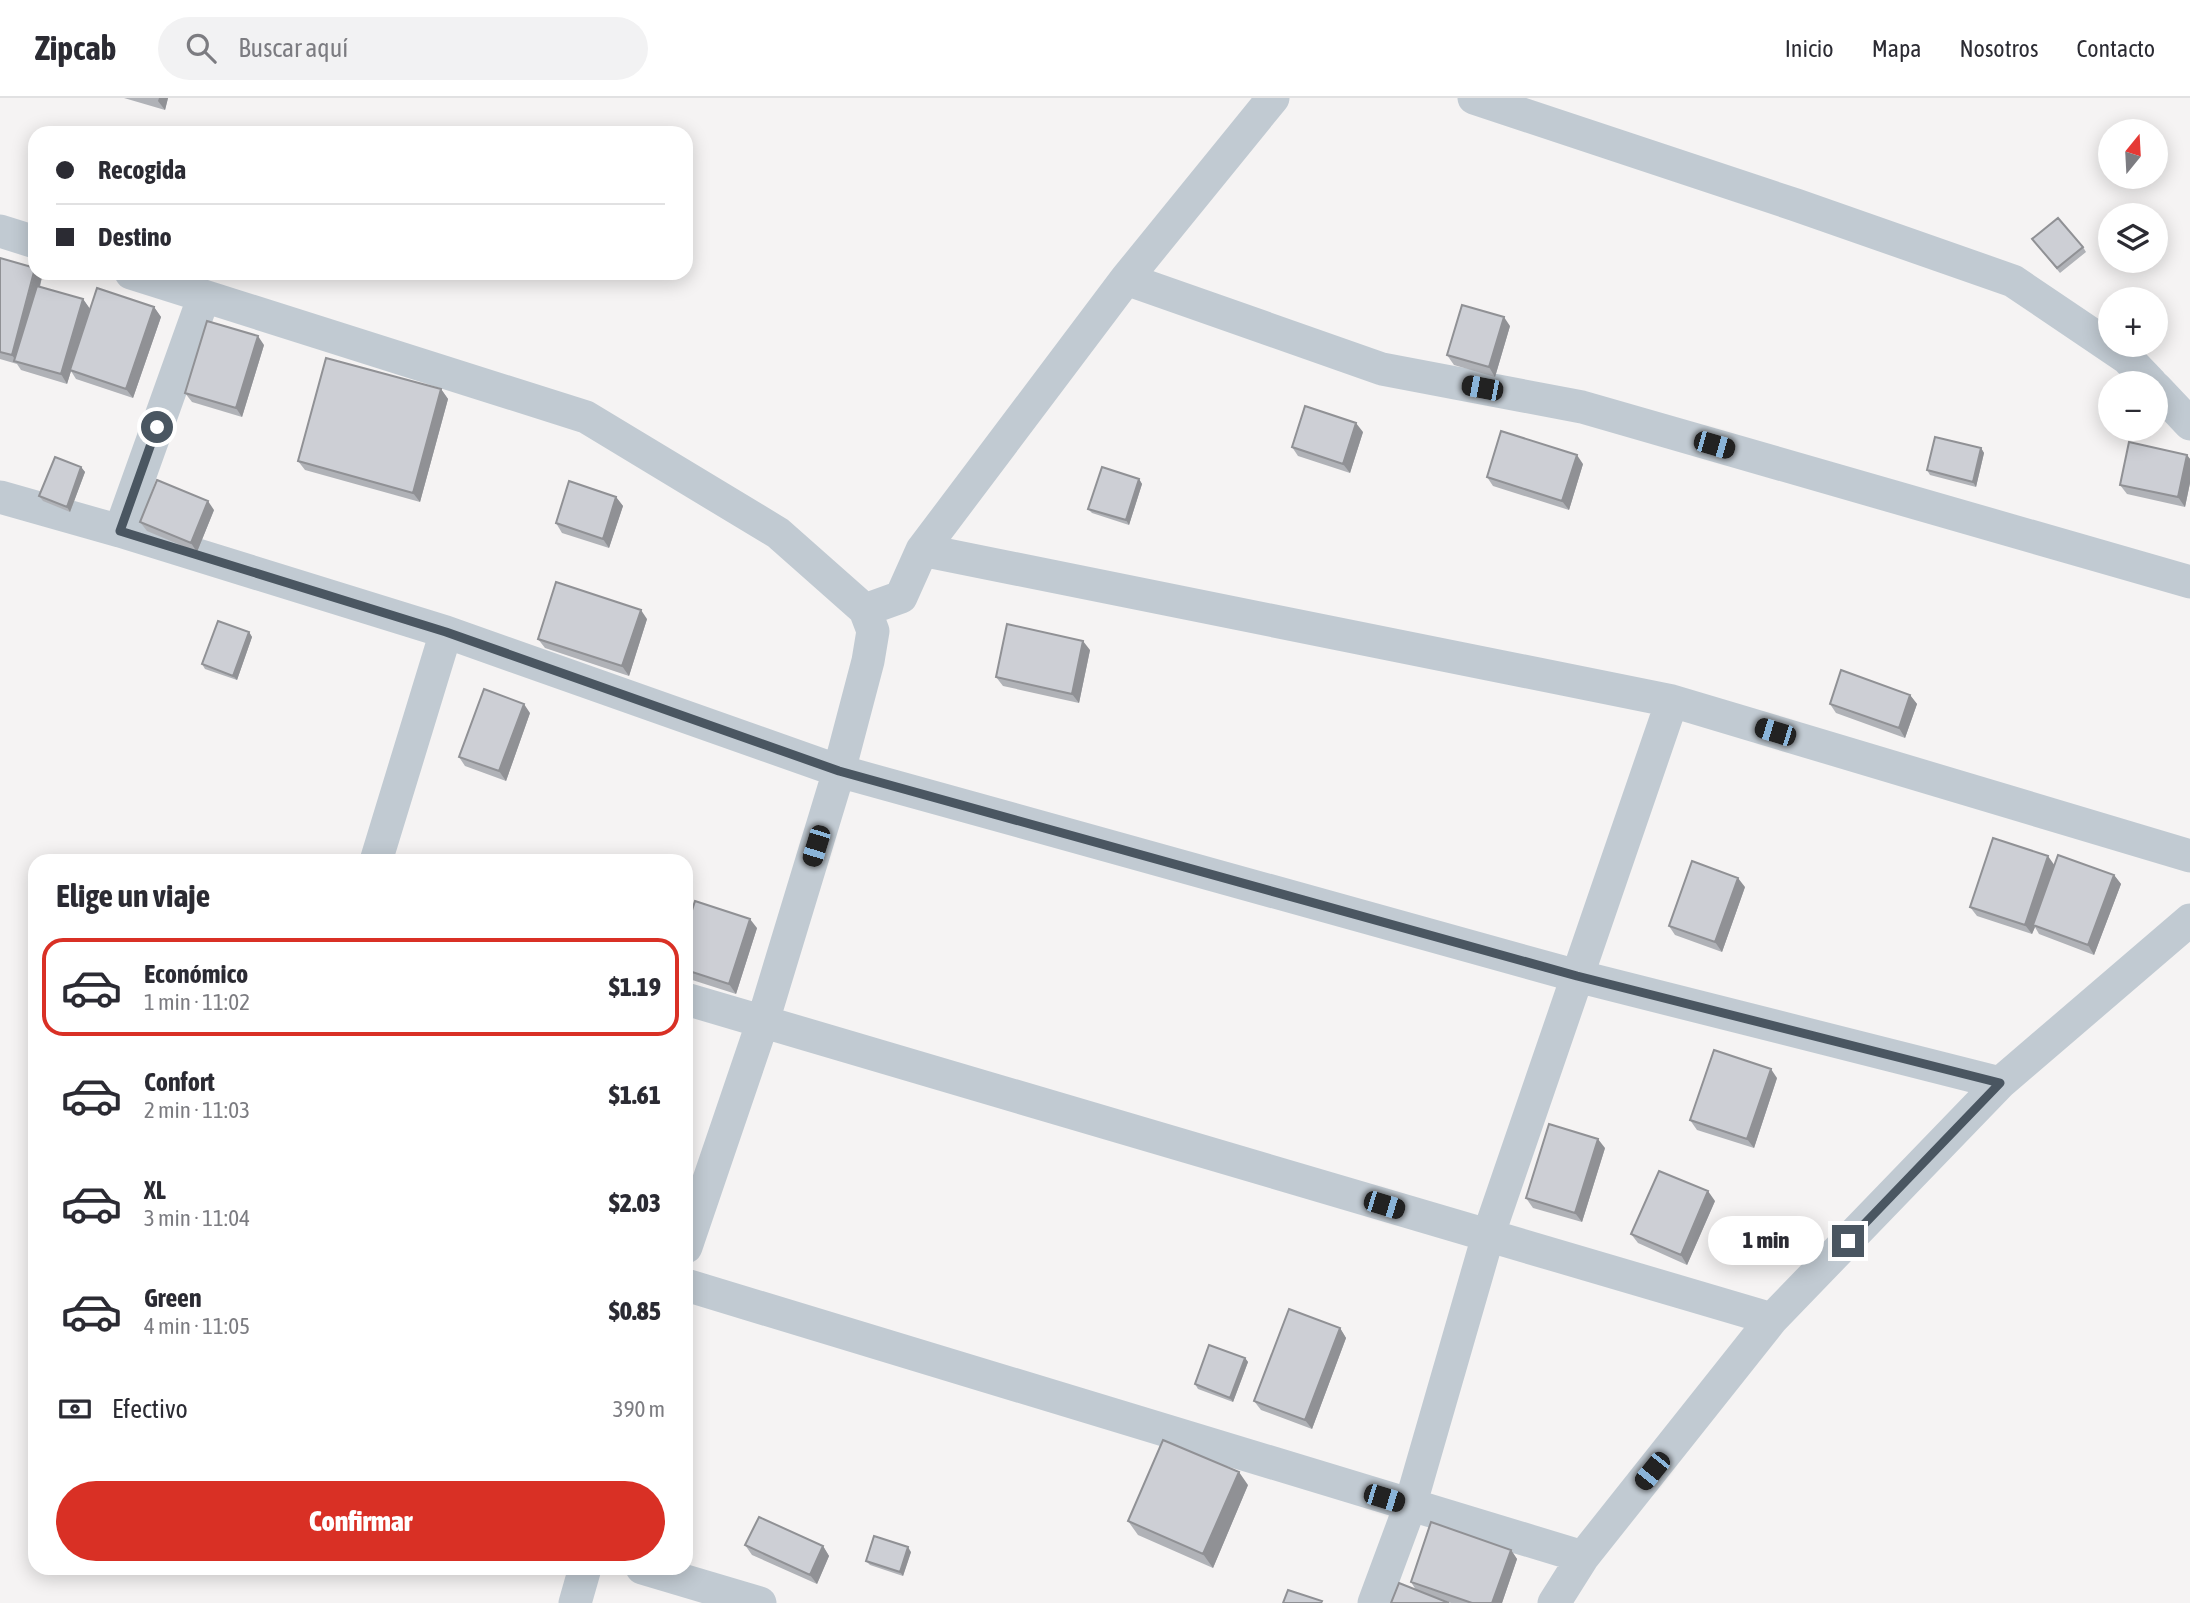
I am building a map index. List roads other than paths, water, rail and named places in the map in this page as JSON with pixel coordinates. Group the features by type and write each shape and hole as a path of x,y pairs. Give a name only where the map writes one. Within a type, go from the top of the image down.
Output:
{"street":[{"path":"865,610 901,597 922,550 1126,279 1273,98"},
{"path":"1474,98 1796,205 2013,281 2127,358 2139,371"},
{"path":"0,231 28,240"},
{"path":"1126,279 1381,369 1582,407 2190,582"},
{"path":"153,280 586,417 778,533 865,610 873,631 868,661 839,771 763,1021 693,1226"},
{"path":"120,531 204,296"},
{"path":"2168,401 2190,424"},
{"path":"0,497 120,531 446,632 839,771 1577,976 2000,1083"},
{"path":"922,550 1672,701 2190,856"},
{"path":"378,854 446,632"},
{"path":"1374,1603 1410,1506 1488,1236 1672,701"},
{"path":"1554,1603 1583,1557 1772,1319 2000,1083 2190,920"},
{"path":"693,1001 1772,1319"},
{"path":"693,1287 1583,1557"},
{"path":"575,1603 583,1575"},
{"path":"666,1575 760,1603"}]}
